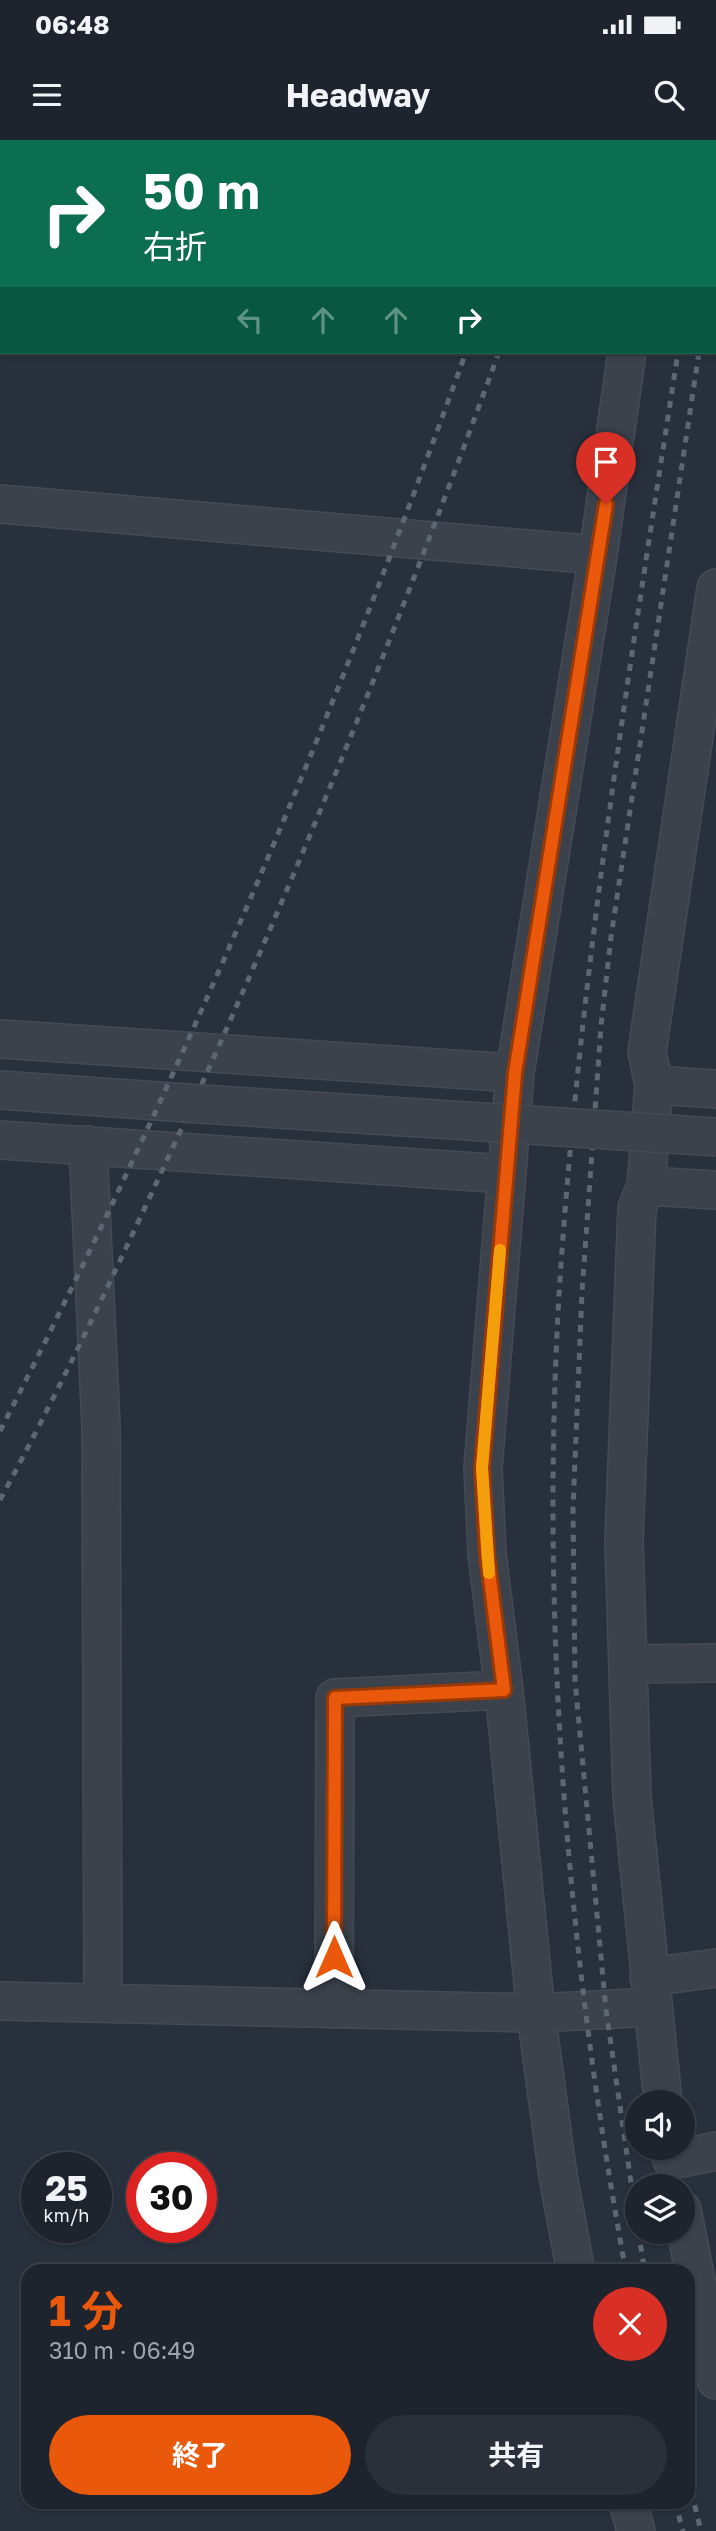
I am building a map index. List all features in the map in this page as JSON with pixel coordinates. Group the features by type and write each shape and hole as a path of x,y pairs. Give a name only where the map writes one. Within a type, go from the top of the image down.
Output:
{"street":[{"path":"574,2264 558,2176 536,2013 504,1690 487,1554 482,1468 515,1073 598,555 627,354"},
{"path":"0,504 598,555"},
{"path":"662,2090 632,1797 624,1542 637,1208 646,1186 654,1085 647,1052 716,588"},
{"path":"0,1039 515,1073"},
{"path":"654,1085 716,1089"},
{"path":"0,1090 716,1138"},
{"path":"0,1140 506,1174"},
{"path":"88,1144 101,1427 103,2003"},
{"path":"646,1186 716,1190"},
{"path":"628,1664 716,1663"},
{"path":"334,2008 335,1698 504,1690"},
{"path":"0,2001 536,2013 651,1992 716,1968"},
{"path":"673,2164 716,2151"},
{"path":"691,2244 710,2314 716,2379"},
{"path":"630,2509 636,2531"}],"railway":[{"path":"0,1431 130,1167 250,899 362,627 465,354"},
{"path":"0,1500 118,1264 228,1026 388,643 498,354"},
{"path":"625,2264 588,2030 563,1785 556,1663 554,1417 559,1295 579,1058 608,822 678,354"},
{"path":"630,2174 606,2010 575,1681 573,1509 582,1292 601,1026 611,937 699,354"},
{"path":"640,2244 644,2264"},
{"path":"695,2507 701,2531"},
{"path":"677,2509 683,2531"}],"slow traffic":[{"path":"489,1573 482,1468 500,1250"}],"route":[{"path":"334,1957 335,1698 504,1690 487,1554 482,1468 515,1073 606,504"}]}
